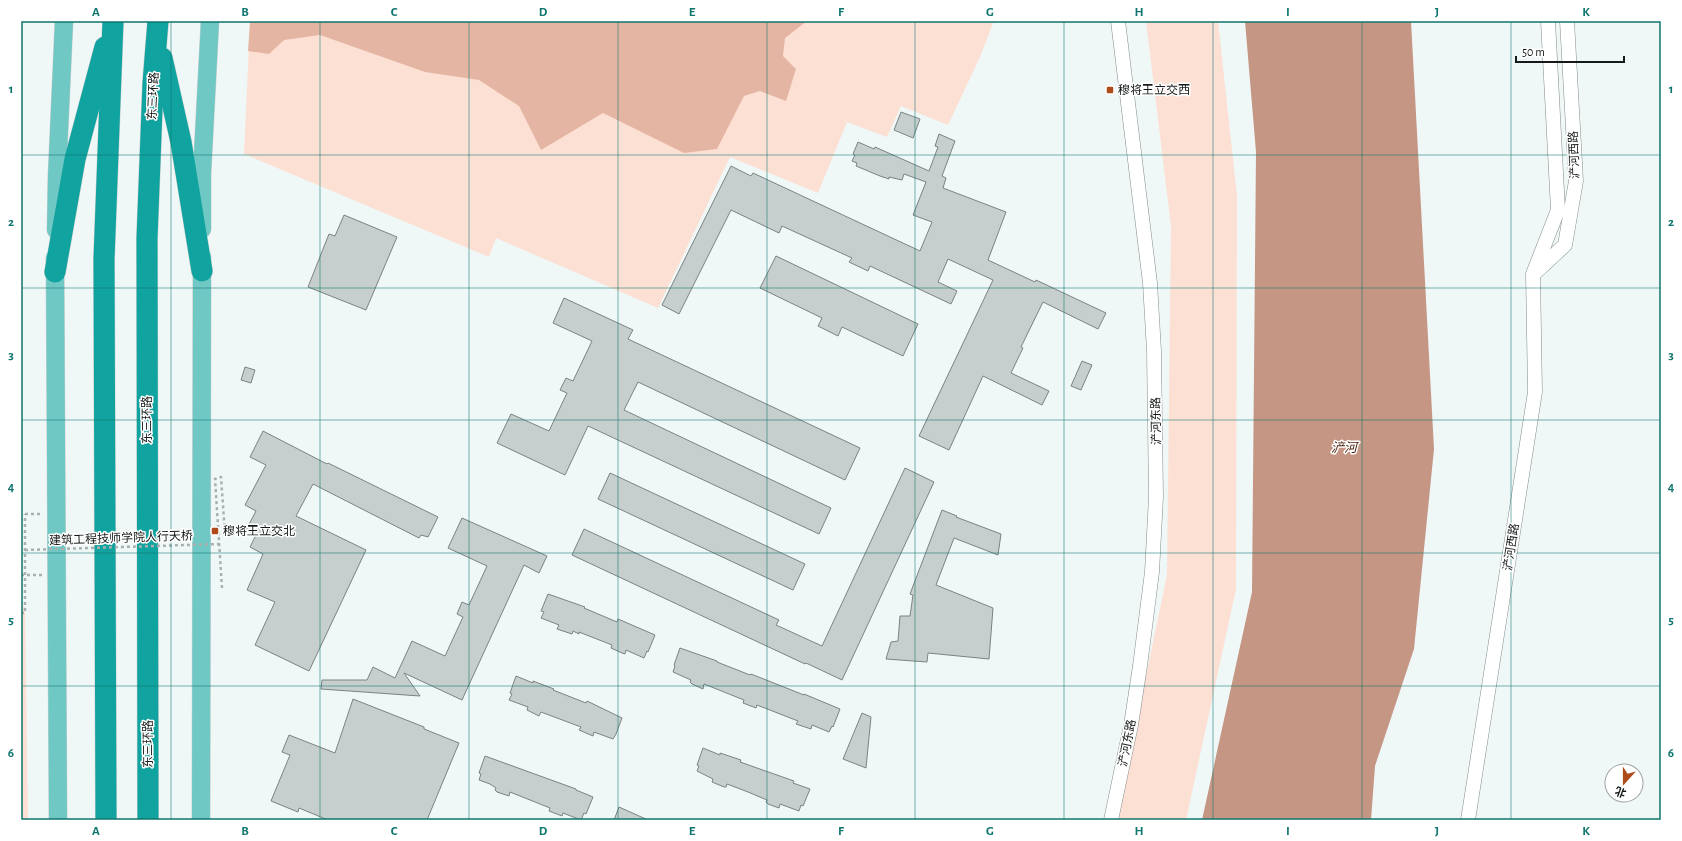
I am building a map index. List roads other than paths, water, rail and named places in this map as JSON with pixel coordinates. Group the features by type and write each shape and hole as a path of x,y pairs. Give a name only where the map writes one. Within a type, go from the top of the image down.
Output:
{"highway":[{"path":"55,272 75,159 112,21"},
{"path":"106,820 104,259 112,21"},
{"path":"158,30 181,142 202,271"},
{"name":"东三环路","path":"148,820 147,238 153,83 158,30"}],"main road":[{"path":"58,820 55,272 56,176 64,21"},
{"path":"201,820 202,173 210,21"}],"street":[{"name":"浐河东路","path":"1110,820 1131,725 1140,666 1152,572 1156,490 1154,351 1150,283 1118,21"},
{"name":"浐河西路","path":"1468,820 1535,392 1533,274 1558,210 1548,21"},
{"name":"浐河西路","path":"1533,274 1565,245 1576,181 1567,21"}],"water":[{"name":"浐河","path":"1245,21 1411,21 1434,449 1414,649 1375,766 1371,820 1202,820 1252,592 1256,152"}],"place":[{"name":"穆将王立交西","path":"1110,90"},
{"name":"穆将王立交北","path":"215,531"}]}
